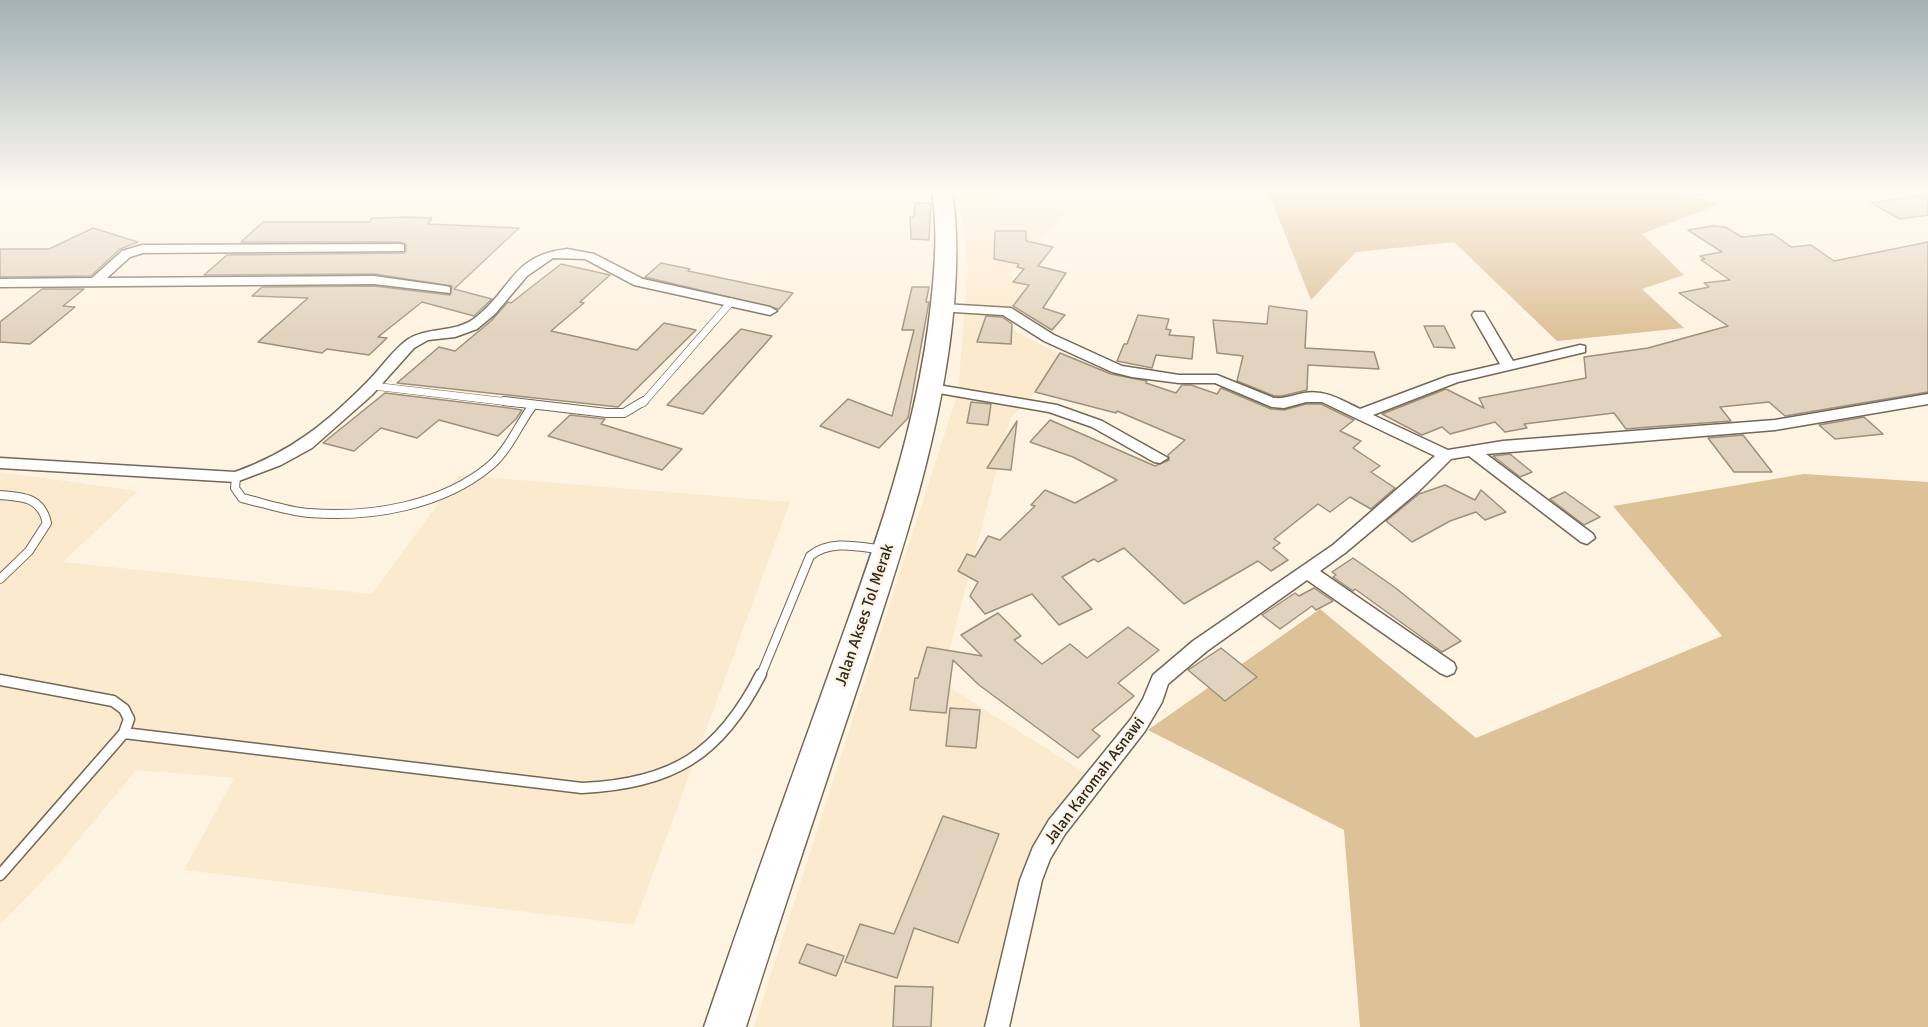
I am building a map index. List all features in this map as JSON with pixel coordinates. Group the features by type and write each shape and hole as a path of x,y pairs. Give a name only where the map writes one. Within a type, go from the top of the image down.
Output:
{"highway":[{"name":"Jalan Akses Tol Merak","path":"725,1027 908,486 932,388 943,308 945,239"}],"street":[{"path":"95,283 126,254 141,249 400,248"},
{"path":"0,463 236,477 268,466 300,449 373,386 417,340 459,333 473,326 489,314 535,260 551,255 594,256 626,277 639,282 770,311"},
{"path":"0,283 374,280 445,290"},
{"path":"943,308 1006,312 1049,338 1117,369 1147,376 1217,380 1272,402 1284,403 1306,397 1325,398 1446,455 1471,450 1775,425 1928,399"},
{"path":"1479,315 1508,365"},
{"path":"1358,415 1453,379 1580,349"},
{"path":"932,388 1052,408 1072,414 1097,424 1160,458"},
{"path":"1471,450 1587,538"},
{"name":"Jalan Karomah Asnawi","path":"997,1027 1031,880 1041,854 1057,827 1138,725 1152,702 1160,680 1200,646 1308,572 1413,487 1446,455"},
{"path":"1308,572 1447,668"}],"lane":[{"path":"373,386 607,413 624,412 640,406 731,302"},
{"path":"236,477 235,488 242,498 307,513 361,514 428,499 467,482 493,464 532,405"},
{"path":"0,495 30,498 44,510 47,523 29,551 0,579"},
{"path":"124,734 582,788 640,783 686,766 719,738 753,694 810,556 815,550 834,546 887,550"},
{"path":"0,680 113,701 124,709 129,719 124,734 0,875"}],"shaded area":[{"path":"965,239 1041,239 1010,276 1032,291 1009,328 1067,358 1010,419 941,682 1104,785 1047,855 1009,1027 754,1027 958,392 968,269"},
{"path":"1287,239 1647,239 1684,275 1642,289 1684,328 1557,341 1454,242 1356,252 1311,300"},
{"path":"0,472 138,491 63,562 372,594 459,475 790,502 634,925 184,870 234,778 136,770 62,860 0,925"},
{"path":"1804,474 1928,482 1928,1027 1360,1027 1344,830 1148,730 1320,609 1476,738 1722,636 1613,506"}],"building":[{"path":"70,239 128,239 138,242 120,249 91,276 0,277 0,249 49,249"},
{"path":"244,239 507,239 454,289 492,299 474,316 422,302 378,337 387,338 369,355 327,349 322,353 258,342 308,298 252,296 262,287 374,286 450,295 452,286 374,274 204,275 227,255 404,253 406,251 406,244 400,242 241,242"},
{"path":"995,239 1026,239 1026,241 1053,247 1038,266 1066,273 1043,308 1065,315 1052,330 1013,306 1029,285 1013,282 1024,269 1017,267 1019,264 994,259"},
{"path":"1702,239 1780,239 1791,247 1811,245 1834,261 1928,242 1928,392 1785,416 1769,402 1720,407 1731,421 1626,429 1614,413 1524,424 1527,428 1505,432 1495,422 1450,434 1442,427 1422,435 1382,414 1446,389 1484,408 1479,398 1586,378 1584,357 1648,348 1728,326 1679,293 1709,287 1704,283 1730,280 1701,260 1705,259 1700,256 1722,252"},
{"path":"661,263 690,269 688,271 793,293 779,309 645,277"},
{"path":"561,264 610,275 580,302 584,303 551,331 637,350 664,323 696,330 618,407 397,383 439,347 455,351 491,321 508,302 511,303"},
{"path":"912,287 929,287 926,302 929,302 908,418 879,448 820,426 848,399 892,416 914,330 902,330"},
{"path":"42,289 84,289 63,306 75,307 30,344 0,342 0,322"},
{"path":"1269,306 1307,311 1305,348 1374,352 1379,369 1308,365 1307,390 1282,396 1274,396 1237,381 1243,356 1217,353 1213,320 1267,324"},
{"path":"1138,315 1169,319 1166,329 1171,330 1169,335 1194,337 1192,359 1156,355 1152,368 1117,361 1124,344 1127,344"},
{"path":"986,316 1002,317 1012,324 1011,344 977,342"},
{"path":"1424,326 1444,326 1455,348 1434,347"},
{"path":"741,329 772,336 703,414 667,405"},
{"path":"1060,353 1111,374 1147,381 1146,383 1176,393 1182,385 1191,385 1217,394 1221,388 1271,409 1284,410 1306,404 1321,404 1354,420 1340,431 1361,441 1353,448 1380,466 1371,472 1395,488 1371,509 1350,497 1330,512 1318,504 1274,539 1280,543 1273,548 1288,560 1271,571 1258,561 1184,604 1124,548 1098,562 1094,559 1062,577 1092,609 1059,625 1032,594 985,614 970,596 978,582 958,571 967,554 975,557 988,536 1000,540 1035,506 1031,505 1045,490 1075,503 1117,480 1073,457 1030,442 1050,420 1155,466 1169,460 1168,455 1185,440 1117,411 1116,413 1035,392"},
{"path":"385,393 522,410 498,436 439,420 417,438 381,428 354,451 323,443"},
{"path":"971,402 991,404 988,425 967,423"},
{"path":"570,415 605,419 601,424 682,449 662,470 548,436"},
{"path":"1864,417 1883,434 1835,439 1819,425"},
{"path":"1017,421 1011,470 987,468"},
{"path":"1743,435 1772,472 1734,472 1708,438"},
{"path":"1510,454 1532,472 1520,477 1493,456"},
{"path":"1445,485 1475,500 1481,490 1506,512 1485,520 1476,512 1450,521 1412,542 1386,521 1419,494"},
{"path":"1565,492 1600,517 1584,525 1550,499"},
{"path":"1353,558 1397,589 1461,641 1442,652 1355,589 1353,591 1333,577 1336,575 1332,572"},
{"path":"1314,588 1333,601 1316,610 1312,606 1280,629 1262,615 1295,593 1299,596"},
{"path":"998,613 1021,636 1014,640 1042,664 1070,644 1087,658 1128,627 1159,650 1118,683 1134,696 1092,730 1100,736 1078,758 979,685 953,660 946,713 910,710 915,678 918,678 927,647 982,656 961,635"},
{"path":"1221,648 1257,677 1225,701 1188,670"},
{"path":"950,708 980,710 976,748 946,746"},
{"path":"943,816 999,834 958,943 914,928 897,978 845,962 860,924 894,934"},
{"path":"807,944 844,956 836,976 799,963"},
{"path":"895,986 933,987 931,1027 893,1027"}]}
